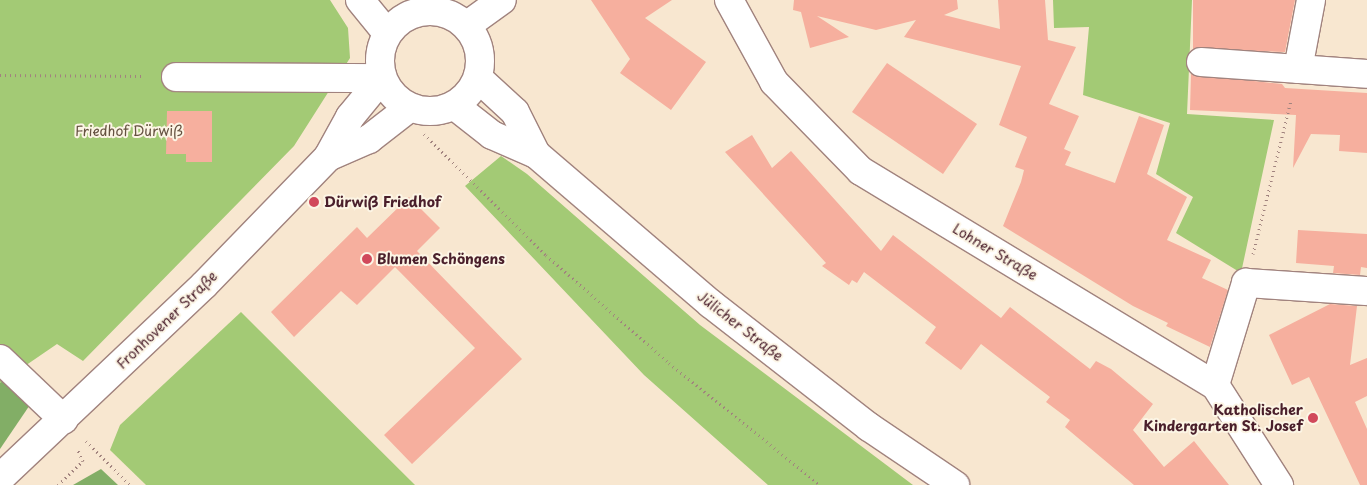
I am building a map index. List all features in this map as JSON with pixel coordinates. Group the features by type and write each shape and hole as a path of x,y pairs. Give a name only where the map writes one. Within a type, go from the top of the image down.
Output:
{"street":[{"path":"360,0 387,33"},
{"path":"466,26 502,0"},
{"name":"Lohner Straße","path":"729,0 774,82 861,171 1215,385 1279,485"},
{"path":"1298,69 1311,0"},
{"path":"412,6 444,13 466,26 481,59 478,78 455,106 432,112 413,120 392,96 382,78 379,55 387,33 412,6"},
{"path":"1201,62 1367,74"},
{"path":"176,77 382,78"},
{"name":"Fronhovener Straße","path":"0,478 64,420 328,157 350,117 382,78"},
{"name":"Jülicher Straße","path":"478,78 515,112 536,154"},
{"name":"Jülicher Straße","path":"455,106 492,135 536,154 712,304 869,426 955,485"},
{"name":"Fronhovener Straße","path":"328,157 413,120"},
{"path":"1215,385 1246,283 1367,290"},
{"path":"0,360 64,420"}],"path":[{"path":"1246,283 1298,69"},
{"path":"0,75 176,77"},
{"path":"413,120 546,255 669,363 820,485"},
{"path":"64,420 130,485"}],"green space":[{"name":"Friedhof Dürwiß","path":"0,0 330,0 348,28 350,58 294,146 83,361 57,344 0,383"},
{"path":"1053,0 1192,0 1187,114 1274,120 1241,273 1176,233 1193,197 1156,174 1170,123 1083,95 1089,27 1054,28"},
{"path":"501,156 527,174 700,325 913,485 768,485 644,375 465,186"},
{"path":"241,312 415,485 146,485 110,450 120,425"},
{"path":"15,373 38,393 0,449 0,383"},
{"path":"101,469 118,485 73,485"}],"building":[{"path":"591,0 672,0 645,18 706,62 671,110 620,73 630,59"},
{"path":"794,0 957,0 958,9 944,15 1000,29 998,0 1045,0 1048,40 1076,47 1049,104 1079,116 1064,149 1071,152 1065,165 1115,183 1139,116 1164,125 1147,174 1187,197 1167,240 1211,260 1202,278 1228,290 1210,347 1166,326 1168,323 1133,306 1003,226 1021,182 1024,170 1015,167 1027,137 999,125 1021,66 904,37 916,20 876,30 817,16 849,37 810,48 801,12 793,10"},
{"path":"1193,0 1295,0 1285,52 1193,49"},
{"path":"887,63 977,124 943,174 852,112"},
{"path":"1191,74 1282,84 1285,88 1367,93 1367,153 1339,151 1340,135 1311,134 1293,168 1296,115 1190,110"},
{"path":"167,111 212,111 212,162 186,162 186,154 166,154"},
{"path":"752,135 772,168 791,151 881,251 893,235 1001,318 1010,307 1090,369 1096,361 1111,369 1153,404 1133,430 1164,467 1194,441 1229,485 1134,485 1065,427 1070,420 1046,402 1050,397 981,344 961,370 925,343 936,327 864,272 857,283 852,280 849,285 822,266 826,263 725,152"},
{"path":"409,197 440,228 417,251 522,359 412,464 384,435 475,348 395,267 357,305 341,291 294,337 271,312 357,227 367,238"},
{"path":"1298,230 1367,234 1367,268 1361,267 1360,275 1333,273 1334,266 1296,263"},
{"path":"1330,304 1357,306 1350,365 1367,358 1367,396 1355,402 1367,429 1367,485 1360,485 1309,377 1292,385 1269,335"}],"place":[{"name":"Dürwiß Friedhof","path":"314,202"},
{"name":"Blumen Schöngens","path":"367,259"},
{"name":"Katholischer Kindergarten St. Josef","path":"1313,418"}]}
